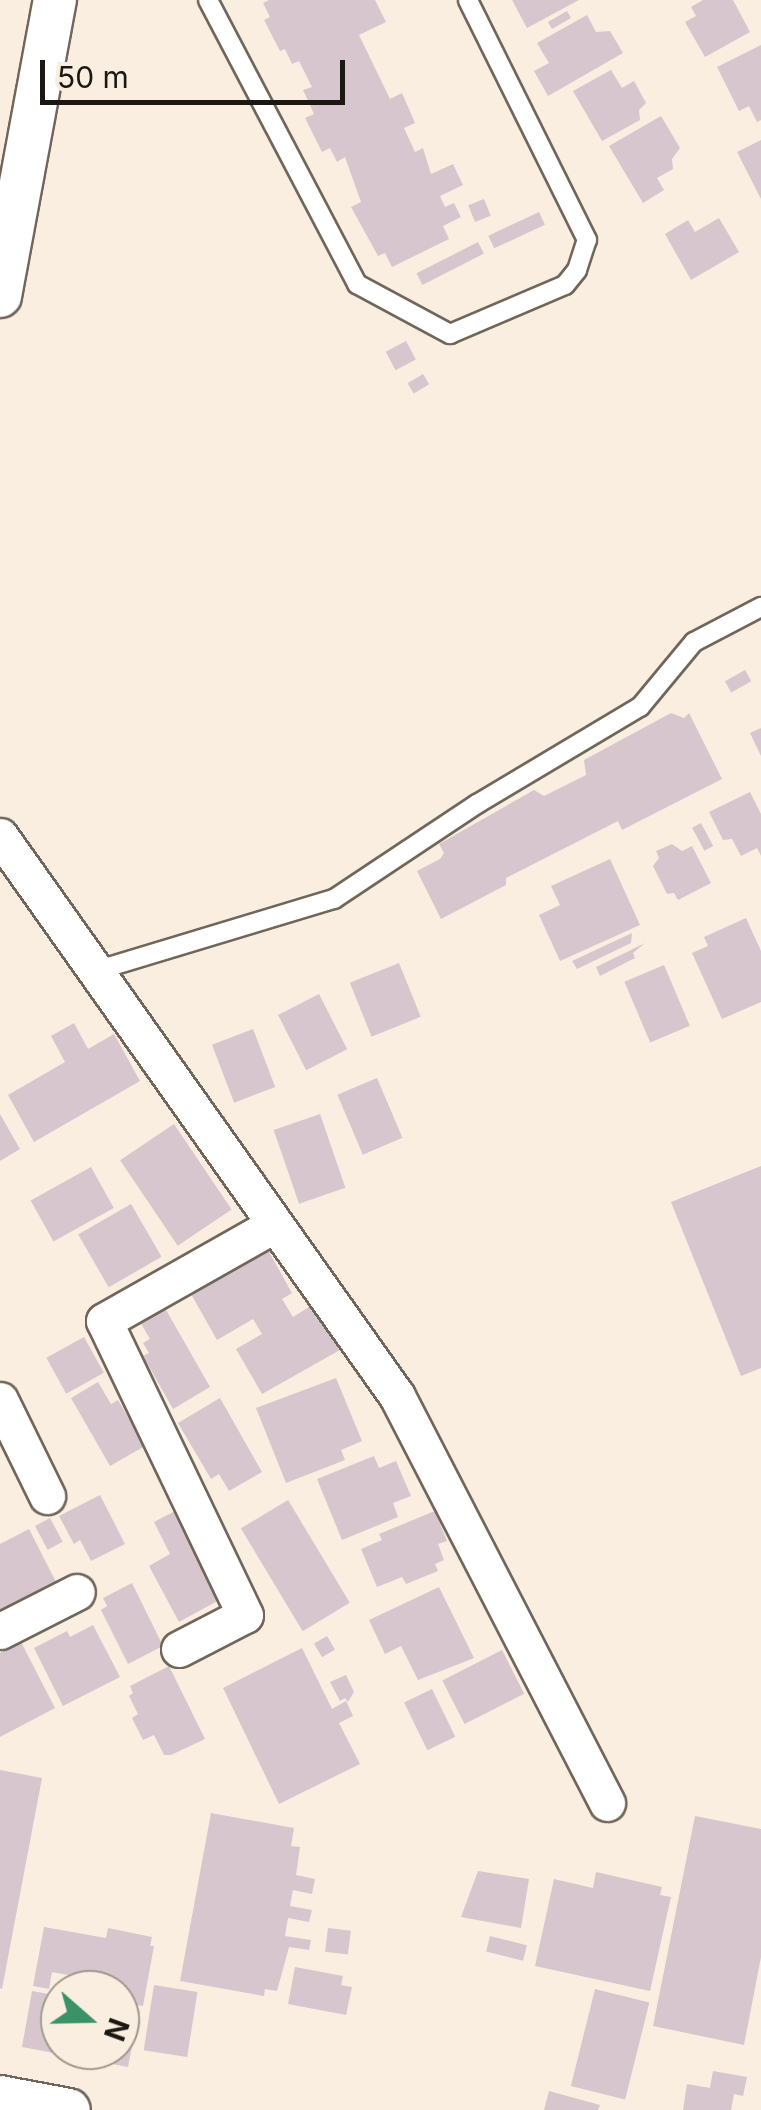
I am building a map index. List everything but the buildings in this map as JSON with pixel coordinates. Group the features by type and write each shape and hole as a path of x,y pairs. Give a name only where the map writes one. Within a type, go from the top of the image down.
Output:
{"street":[{"path":"0,296 55,0"},
{"path":"0,836 397,1396 607,1803"},
{"path":"179,1649 245,1615 104,1321 274,1225"},
{"path":"0,1400 47,1496"},
{"path":"0,1631 77,1592"},
{"path":"0,2096 69,2110"}],"lane":[{"path":"208,0 356,284 450,334 565,284 577,270 586,240 468,0"},
{"path":"95,971 334,899 477,804 640,707 694,642 761,607"}]}
